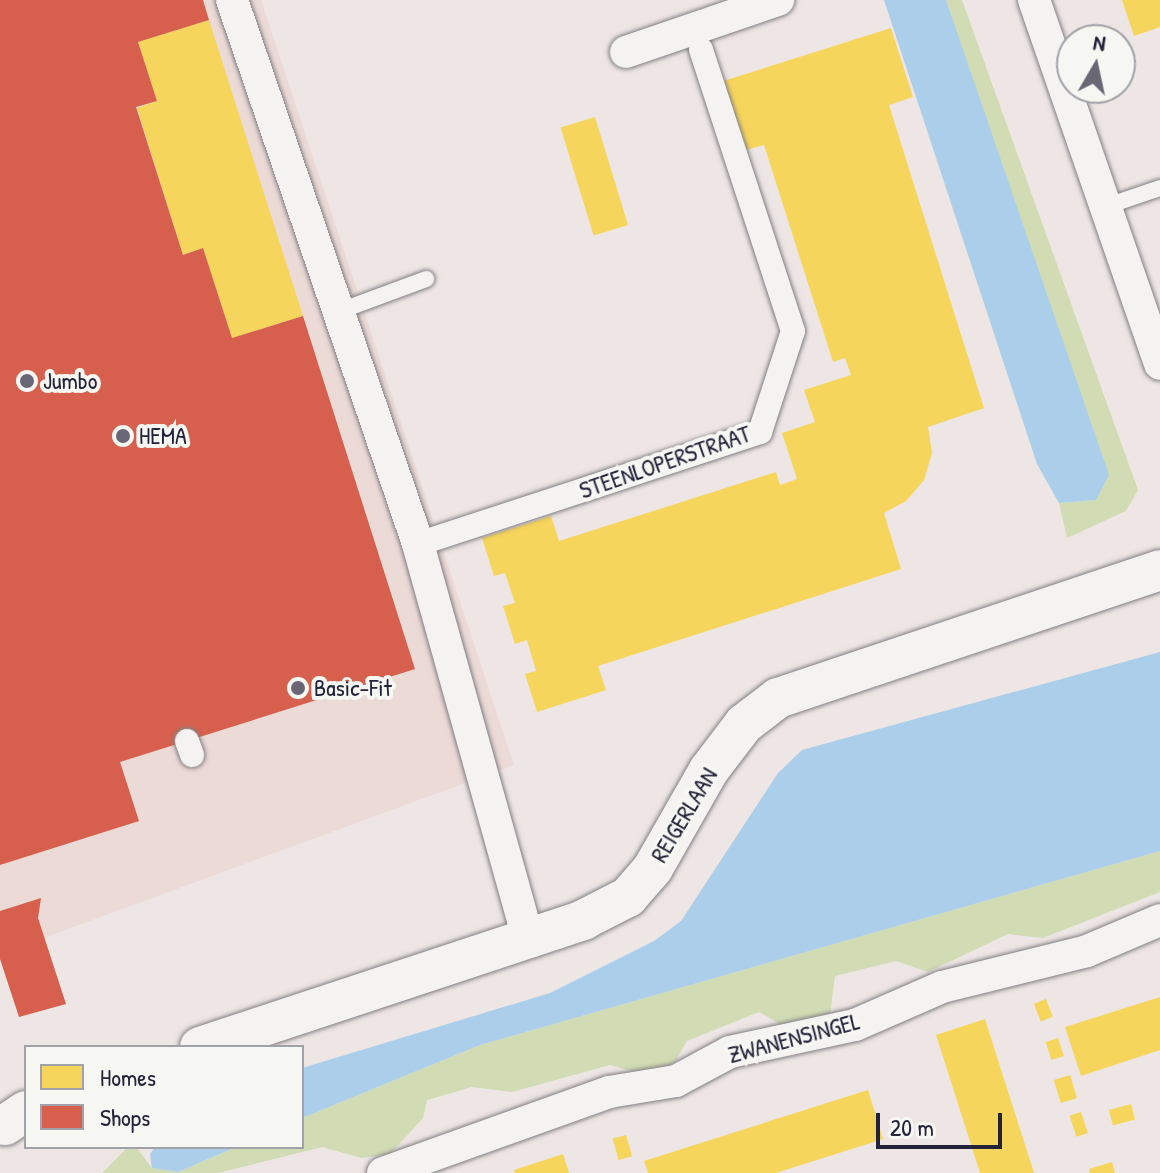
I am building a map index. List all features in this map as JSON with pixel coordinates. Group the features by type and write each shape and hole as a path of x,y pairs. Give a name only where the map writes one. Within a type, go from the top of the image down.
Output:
{"street":[{"path":"232,0 418,544 529,942"},
{"path":"626,52 778,0"},
{"path":"1034,0 1160,364"},
{"name":"STEENLOPERSTRAAT","path":"418,544 760,432 793,331 701,50"},
{"name":"REIGERLAAN","path":"206,1045 529,942 628,897 681,826 709,770 744,724 778,698 1160,570"},
{"name":"ZWANENSINGEL","path":"383,1173 455,1162 609,1092 676,1081 730,1052 855,1025 942,987 1087,951 1160,920"}],"lane":[{"path":"1107,206 1160,188"},
{"path":"340,311 426,279"}],"shaded area":[{"path":"0,0 261,0 514,765 0,954"}],"green space":[{"path":"946,0 962,0 1138,490 1126,511 1067,538 1059,503 1096,500"},
{"path":"1160,851 1160,892 1043,938 1008,934 928,972 896,961 835,976 830,1015 787,1028 759,1012 687,1041 675,1062 645,1075 610,1065 512,1092 472,1087 427,1100 423,1118 390,1154 362,1158 322,1147 218,1173 102,1173 126,1149 138,1149 152,1168 178,1172 231,1149 304,1149 304,1117 480,1045"}],"water":[{"path":"884,0 946,0 1109,475 1096,500 1059,503 1037,464"},
{"path":"1160,652 1160,851 480,1045 304,1117 304,1067 550,993 654,941 681,921 778,773 802,750"},
{"path":"154,1149 231,1149 178,1172 152,1168 150,1154"}],"building: Homes":[{"path":"1122,0 1160,0 1160,27 1136,35 1136,24 1130,24"},
{"path":"209,20 303,316 232,338 203,248 183,255 137,108 157,101 138,42"},
{"path":"891,28 913,97 889,105 984,408 928,427 932,453 924,480 906,501 884,513 901,569 598,666 606,690 537,712 525,674 536,671 527,640 515,644 503,606 515,603 505,573 494,576 482,538 551,516 559,541 776,472 780,485 797,479 782,433 815,422 804,390 851,375 845,358 833,362 764,145 739,152 717,83"},
{"path":"595,117 628,225 594,236 561,128"},
{"path":"1160,997 1160,1050 1081,1076 1065,1027"},
{"path":"1046,999 1053,1017 1041,1021 1034,1004"},
{"path":"985,1019 1034,1173 980,1173 936,1035"},
{"path":"1058,1038 1064,1056 1052,1060 1046,1042"},
{"path":"1070,1075 1077,1098 1061,1103 1054,1080"},
{"path":"868,1090 883,1139 776,1173 648,1173 644,1161"},
{"path":"1131,1104 1135,1119 1113,1125 1109,1110"},
{"path":"1081,1112 1088,1133 1076,1137 1070,1116"},
{"path":"626,1135 632,1156 619,1160 613,1139"},
{"path":"563,1154 569,1173 515,1173 514,1170"},
{"path":"1112,1162 1115,1173 1090,1173 1089,1169"}],"building: Shops":[{"path":"0,0 203,0 209,20 138,42 157,101 136,107 183,255 203,248 232,338 303,316 415,669 120,762 139,821 0,865"},
{"path":"41,898 38,918 66,1004 19,1017 0,959 0,911"}],"place":[{"name":"Jumbo","path":"27,381"},
{"name":"HEMA","path":"123,436"},
{"name":"Basic-Fit","path":"298,688"}]}
